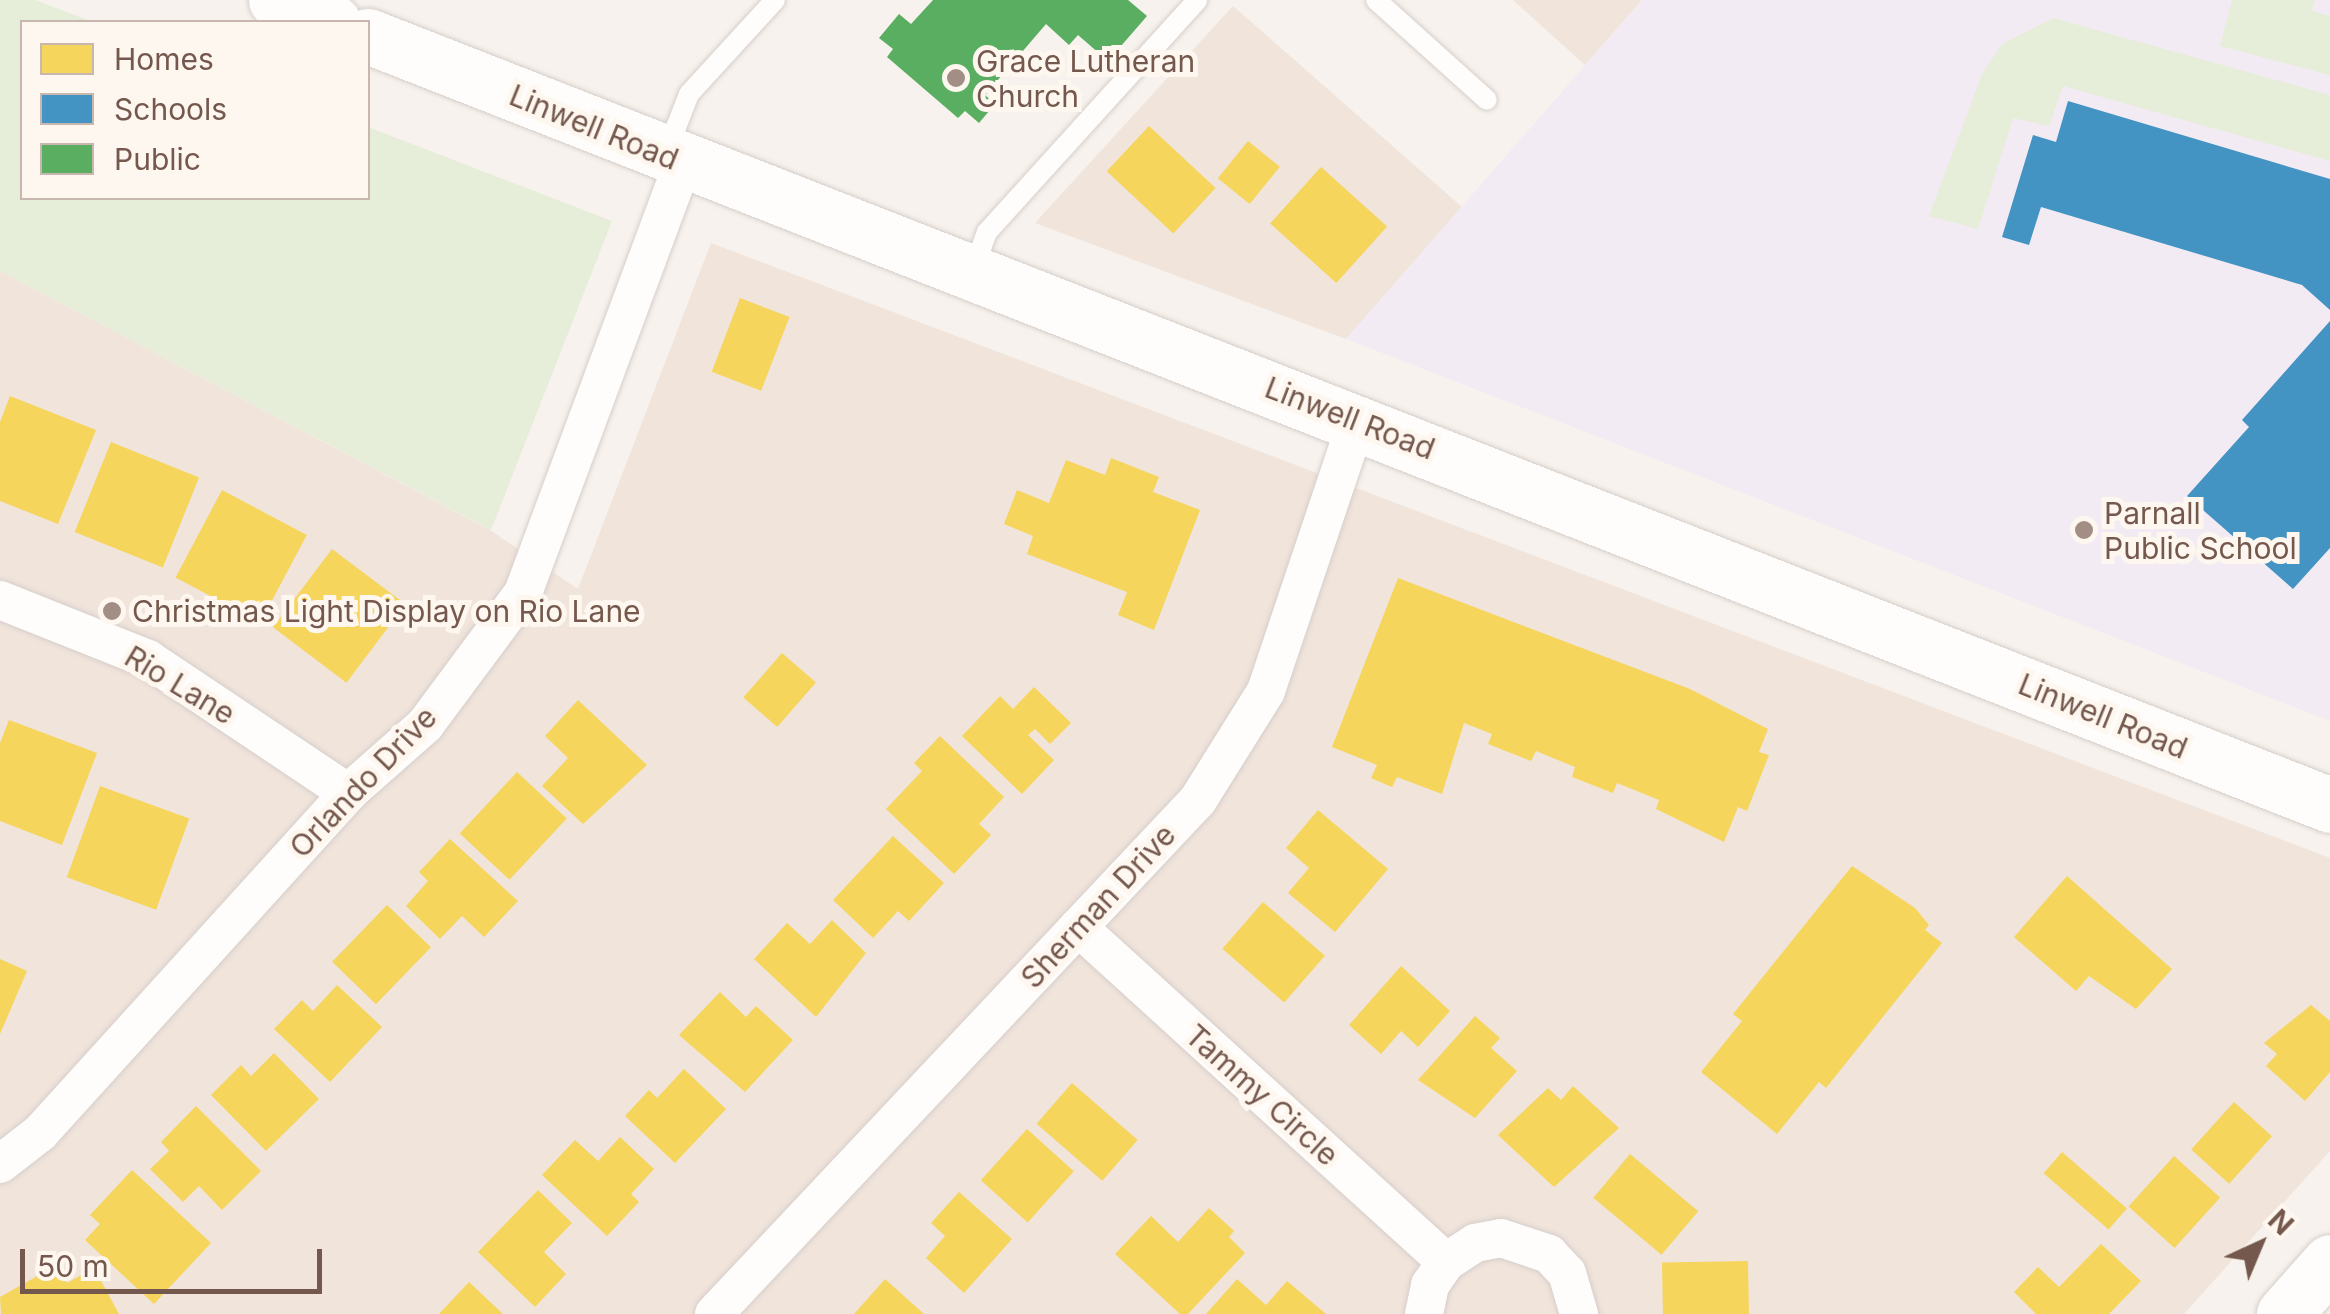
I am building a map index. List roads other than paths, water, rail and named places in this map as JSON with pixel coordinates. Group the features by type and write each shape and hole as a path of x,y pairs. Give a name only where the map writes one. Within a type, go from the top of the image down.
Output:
{"main road":[{"path":"276,0 328,20"},
{"name":"Linwell Road","path":"370,37 1357,420 2330,806"},
{"path":"2284,1314 2330,1262"}],"street":[{"name":"Orlando Drive","path":"0,1164 40,1133 348,792 424,725 524,593 674,158"},
{"name":"Sherman Drive","path":"714,1314 1198,800 1266,690 1357,420"},
{"name":"Rio Lane","path":"0,600 148,659 348,792"},
{"name":"Tammy Circle","path":"1078,927 1446,1262"},
{"path":"1424,1314 1430,1285 1446,1262 1474,1242 1528,1242 1567,1273 1579,1314"}],"lane":[{"path":"674,158 689,94 775,0"},
{"path":"972,273 987,232 1197,0"},
{"path":"1376,0 1486,100"}],"place":[{"name":"Grace Lutheran Church","path":"956,78"},
{"name":"Parnall Public School","path":"2084,530"},
{"name":"Christmas Light Display on Rio Lane","path":"112,611"}]}
